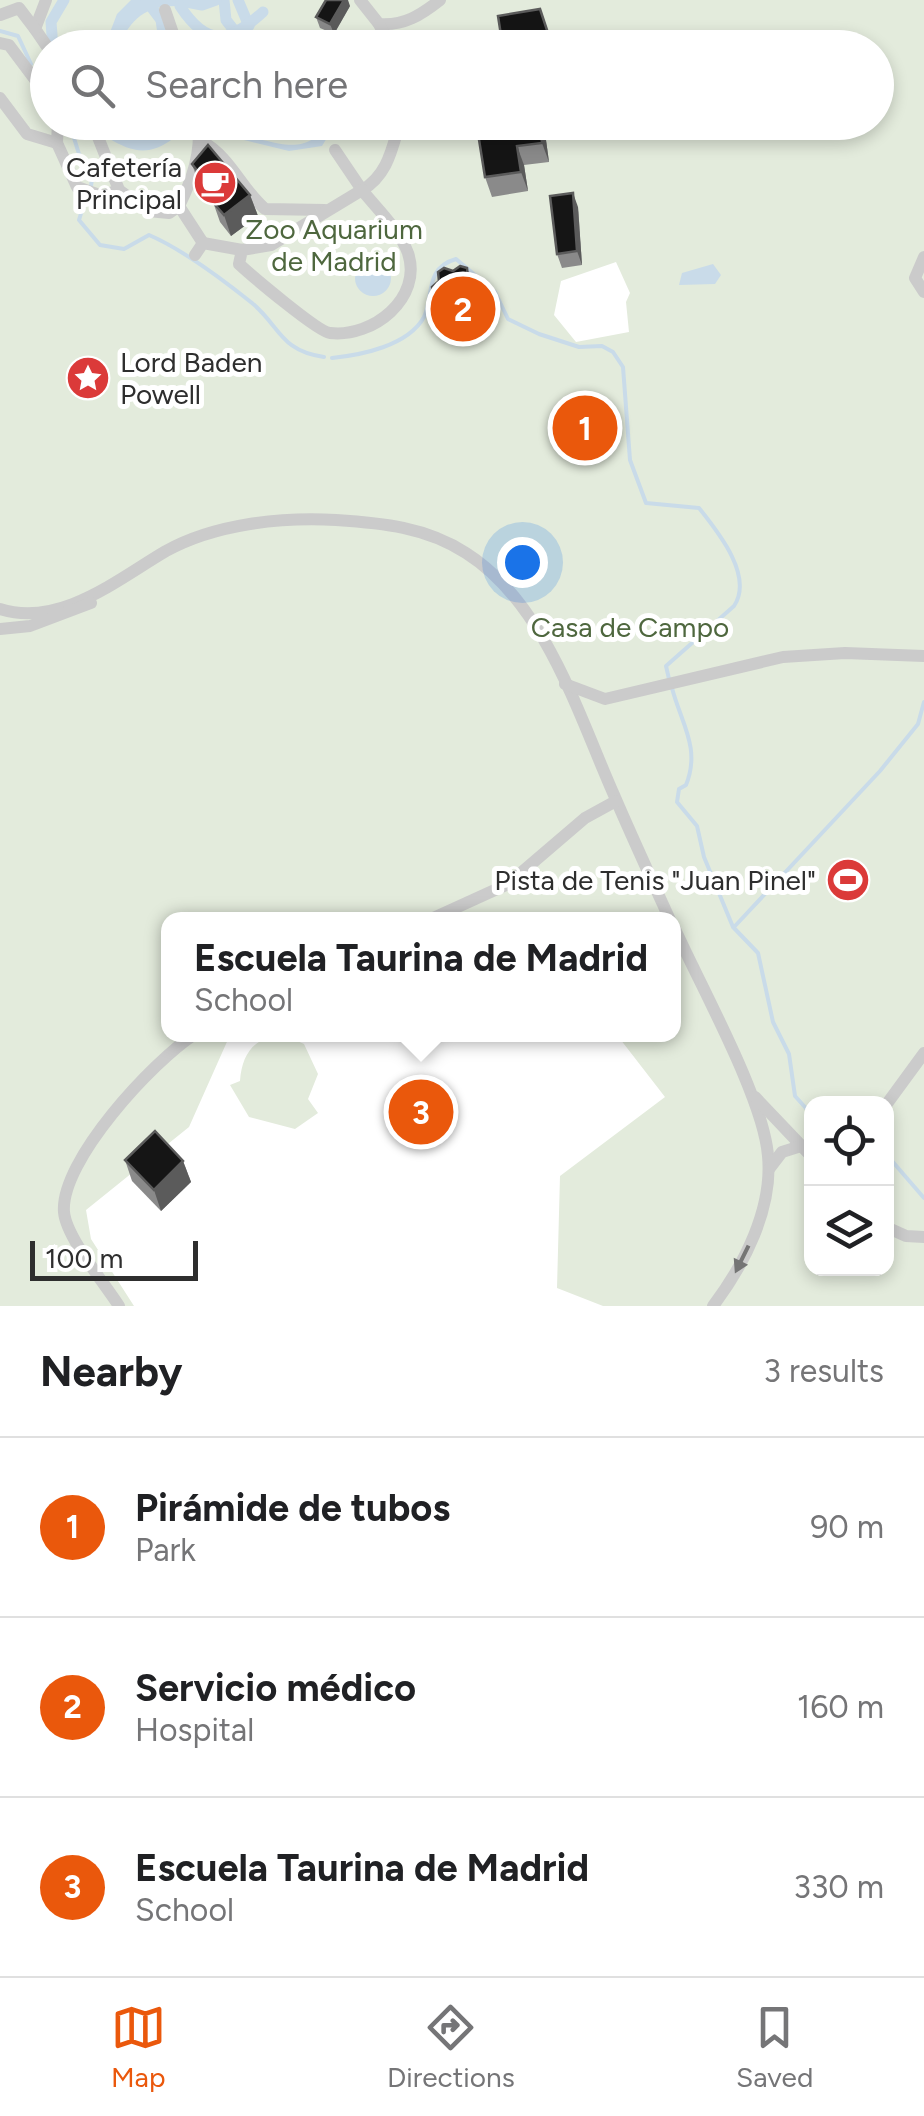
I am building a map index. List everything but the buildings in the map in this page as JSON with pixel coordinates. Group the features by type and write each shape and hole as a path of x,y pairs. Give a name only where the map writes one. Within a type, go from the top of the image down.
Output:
{"street":[{"path":"34,28 46,0"},
{"path":"360,0 382,30"},
{"path":"379,24 402,24 440,0"},
{"path":"0,15 22,4 34,28"},
{"path":"164,10 171,30"},
{"path":"400,30 402,24"},
{"path":"0,43 9,45 30,73"},
{"path":"0,98 30,135"},
{"path":"47,140 57,143"},
{"path":"57,140 77,188 102,196 118,190"},
{"path":"99,140 118,190 148,211 169,213 179,206 192,179 200,140 226,155 250,195 265,209 327,210"},
{"path":"179,206 199,249 242,250 271,245 376,182 397,140"},
{"path":"242,250 239,264 312,326 329,334 350,331 386,316 406,292 411,274 408,252 336,150"},
{"path":"924,257 915,278 924,292"},
{"path":"0,629 70,615 190,539 250,525 317,519 416,529 466,553 519,601 576,710 666,912"},
{"path":"0,609 22,613 59,608 142,567"},
{"path":"576,710 580,703 601,698 814,654 924,656"},
{"path":"562,681 601,698"},
{"path":"586,735 586,718 601,698"},
{"path":"447,912 508,884 585,818 616,801"},
{"path":"681,942 764,1134 769,1168 763,1206 741,1264 713,1306"},
{"path":"119,1306 64,1216 69,1181 113,1116 183,1042"},
{"path":"893,1096 924,1053"},
{"path":"744,1083 804,1150"},
{"path":"769,1168 782,1152 804,1152"},
{"path":"894,1230 906,1236 924,1237"}],"green space":[{"name":"Casa de Campo","path":"0,0 924,0 924,1306 603,1306 557,1288 560,1176 665,1097 622,1042 681,1042 681,912 161,912 161,1042 227,1042 189,1127 86,1210 91,1239 134,1306 0,1306","holes":["616,262 630,293 626,302 629,332 576,342 554,315 561,281"]},
{"path":"259,1042 304,1044 318,1074 308,1099 318,1113 295,1129 249,1117 230,1085 240,1081 252,1047"}],"water":[{"path":"131,0 179,0 180,6 158,8 142,15 128,30 111,30 117,14"},
{"path":"112,140 171,140 149,150 125,147"},
{"path":"244,140 294,145 326,140 322,146 289,151"},
{"path":"373,260 386,265 391,278 386,291 373,296 360,291 355,278 360,265"},
{"path":"713,264 721,275 715,284 679,285 682,273"}],"waterway":[{"path":"52,30 51,22 64,0"},
{"path":"146,0 161,20 162,30"},
{"path":"181,1 202,5 216,0"},
{"path":"224,0 226,20 234,30"},
{"path":"238,0 249,26"},
{"path":"180,6 202,30"},
{"path":"240,30 263,12"},
{"path":"0,31 18,36 30,62"},
{"path":"75,140 79,154 93,172 91,186"},
{"path":"86,197 79,220 100,245 124,249 149,235 162,241 252,303 289,343 324,357"},
{"path":"332,358 370,351 407,335 424,317 434,276 456,259 495,292 508,319 579,347 602,346 613,352 623,367 630,460 646,503 699,508 731,555 740,581 734,606 666,666 669,679"},
{"path":"672,688 691,747 690,772 686,785 679,789 677,802 697,826 704,857 733,927 758,953 773,1022 789,1054 795,1096 804,1106"},
{"path":"735,926 880,771 918,724 924,702"},
{"path":"894,1163 924,1198"}],"place":[{"name":"Cafetería Principal","path":"215,183"},
{"name":"Servicio médico","path":"463,309"},
{"name":"Lord Baden Powell","path":"88,378"},
{"name":"Pirámide de tubos","path":"585,428"},
{"name":"Pista de Tenis \"Juan Pinel\"","path":"848,880"},
{"name":"Escuela Taurina de Madrid","path":"421,1112"}],"park label":[{"name":"Zoo Aquarium de Madrid","path":"334,245"}]}
